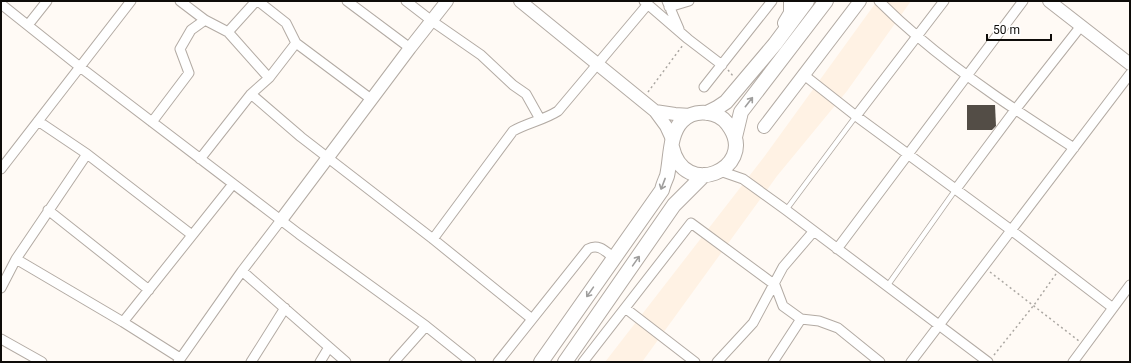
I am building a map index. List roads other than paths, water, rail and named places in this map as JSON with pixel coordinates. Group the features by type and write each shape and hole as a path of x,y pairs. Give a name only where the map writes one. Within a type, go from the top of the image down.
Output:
{"main road":[{"path":"775,44 791,13 791,1"},
{"path":"541,362 662,190 666,177 672,143 679,124 691,115 707,112 726,102 775,44 807,1"},
{"path":"735,137 741,112 826,1"},
{"path":"672,143 677,161 689,172 704,176 720,171 731,160 736,145 735,137 728,123 715,114 707,112"},
{"path":"565,362 674,205 704,176"}],"street":[{"path":"28,25 47,1"},
{"path":"1,169 131,1"},
{"path":"180,1 205,20 228,32 269,78"},
{"path":"228,32 257,1 286,23 296,42 371,99"},
{"path":"347,1 410,48"},
{"path":"406,1 432,21 481,54 513,85 526,94 540,119"},
{"path":"16,259 123,322 179,360 242,270 447,1"},
{"path":"520,1 641,102 655,111 666,126 672,143"},
{"path":"680,32 668,4 689,1"},
{"path":"704,87 772,1"},
{"path":"764,127 860,1"},
{"path":"879,1 917,36 967,75 1016,110 1074,148"},
{"path":"856,116 944,1"},
{"path":"837,249 1023,1"},
{"path":"433,239 513,132 521,126 550,116 558,111 646,2 688,39 722,65"},
{"path":"1056,3 1081,26 1130,64"},
{"path":"1,4 80,67 233,184 426,326 471,362"},
{"path":"152,122 190,73 180,49 191,30 205,20"},
{"path":"956,189 1081,26"},
{"path":"200,158 251,94 269,78 296,42"},
{"path":"911,362 1130,74"},
{"path":"804,75 856,116 1114,308"},
{"path":"251,94 301,138 328,157 433,239 532,319"},
{"path":"655,111 691,115"},
{"path":"38,121 87,154 192,235"},
{"path":"1,288 16,259 87,154"},
{"path":"731,160 743,180"},
{"path":"720,171 743,180 786,210 813,232 888,285 988,362"},
{"path":"123,322 233,184"},
{"path":"48,210 149,290"},
{"path":"583,362 691,222 775,285 783,306 801,319 818,320 838,328 880,362"},
{"path":"717,362 753,323 775,285 783,267 813,232"},
{"path":"498,362 588,248 594,246 600,248 614,258"},
{"path":"242,270 346,362"},
{"path":"1073,362 1130,286"},
{"path":"263,362 253,359 285,308"},
{"path":"625,308 695,362"},
{"path":"773,362 801,319"},
{"path":"394,362 426,326"},
{"path":"1,339 42,362"},
{"path":"320,362 329,347"}],"lane":[{"path":"786,210 856,116"},
{"path":"888,285 956,189"}]}
